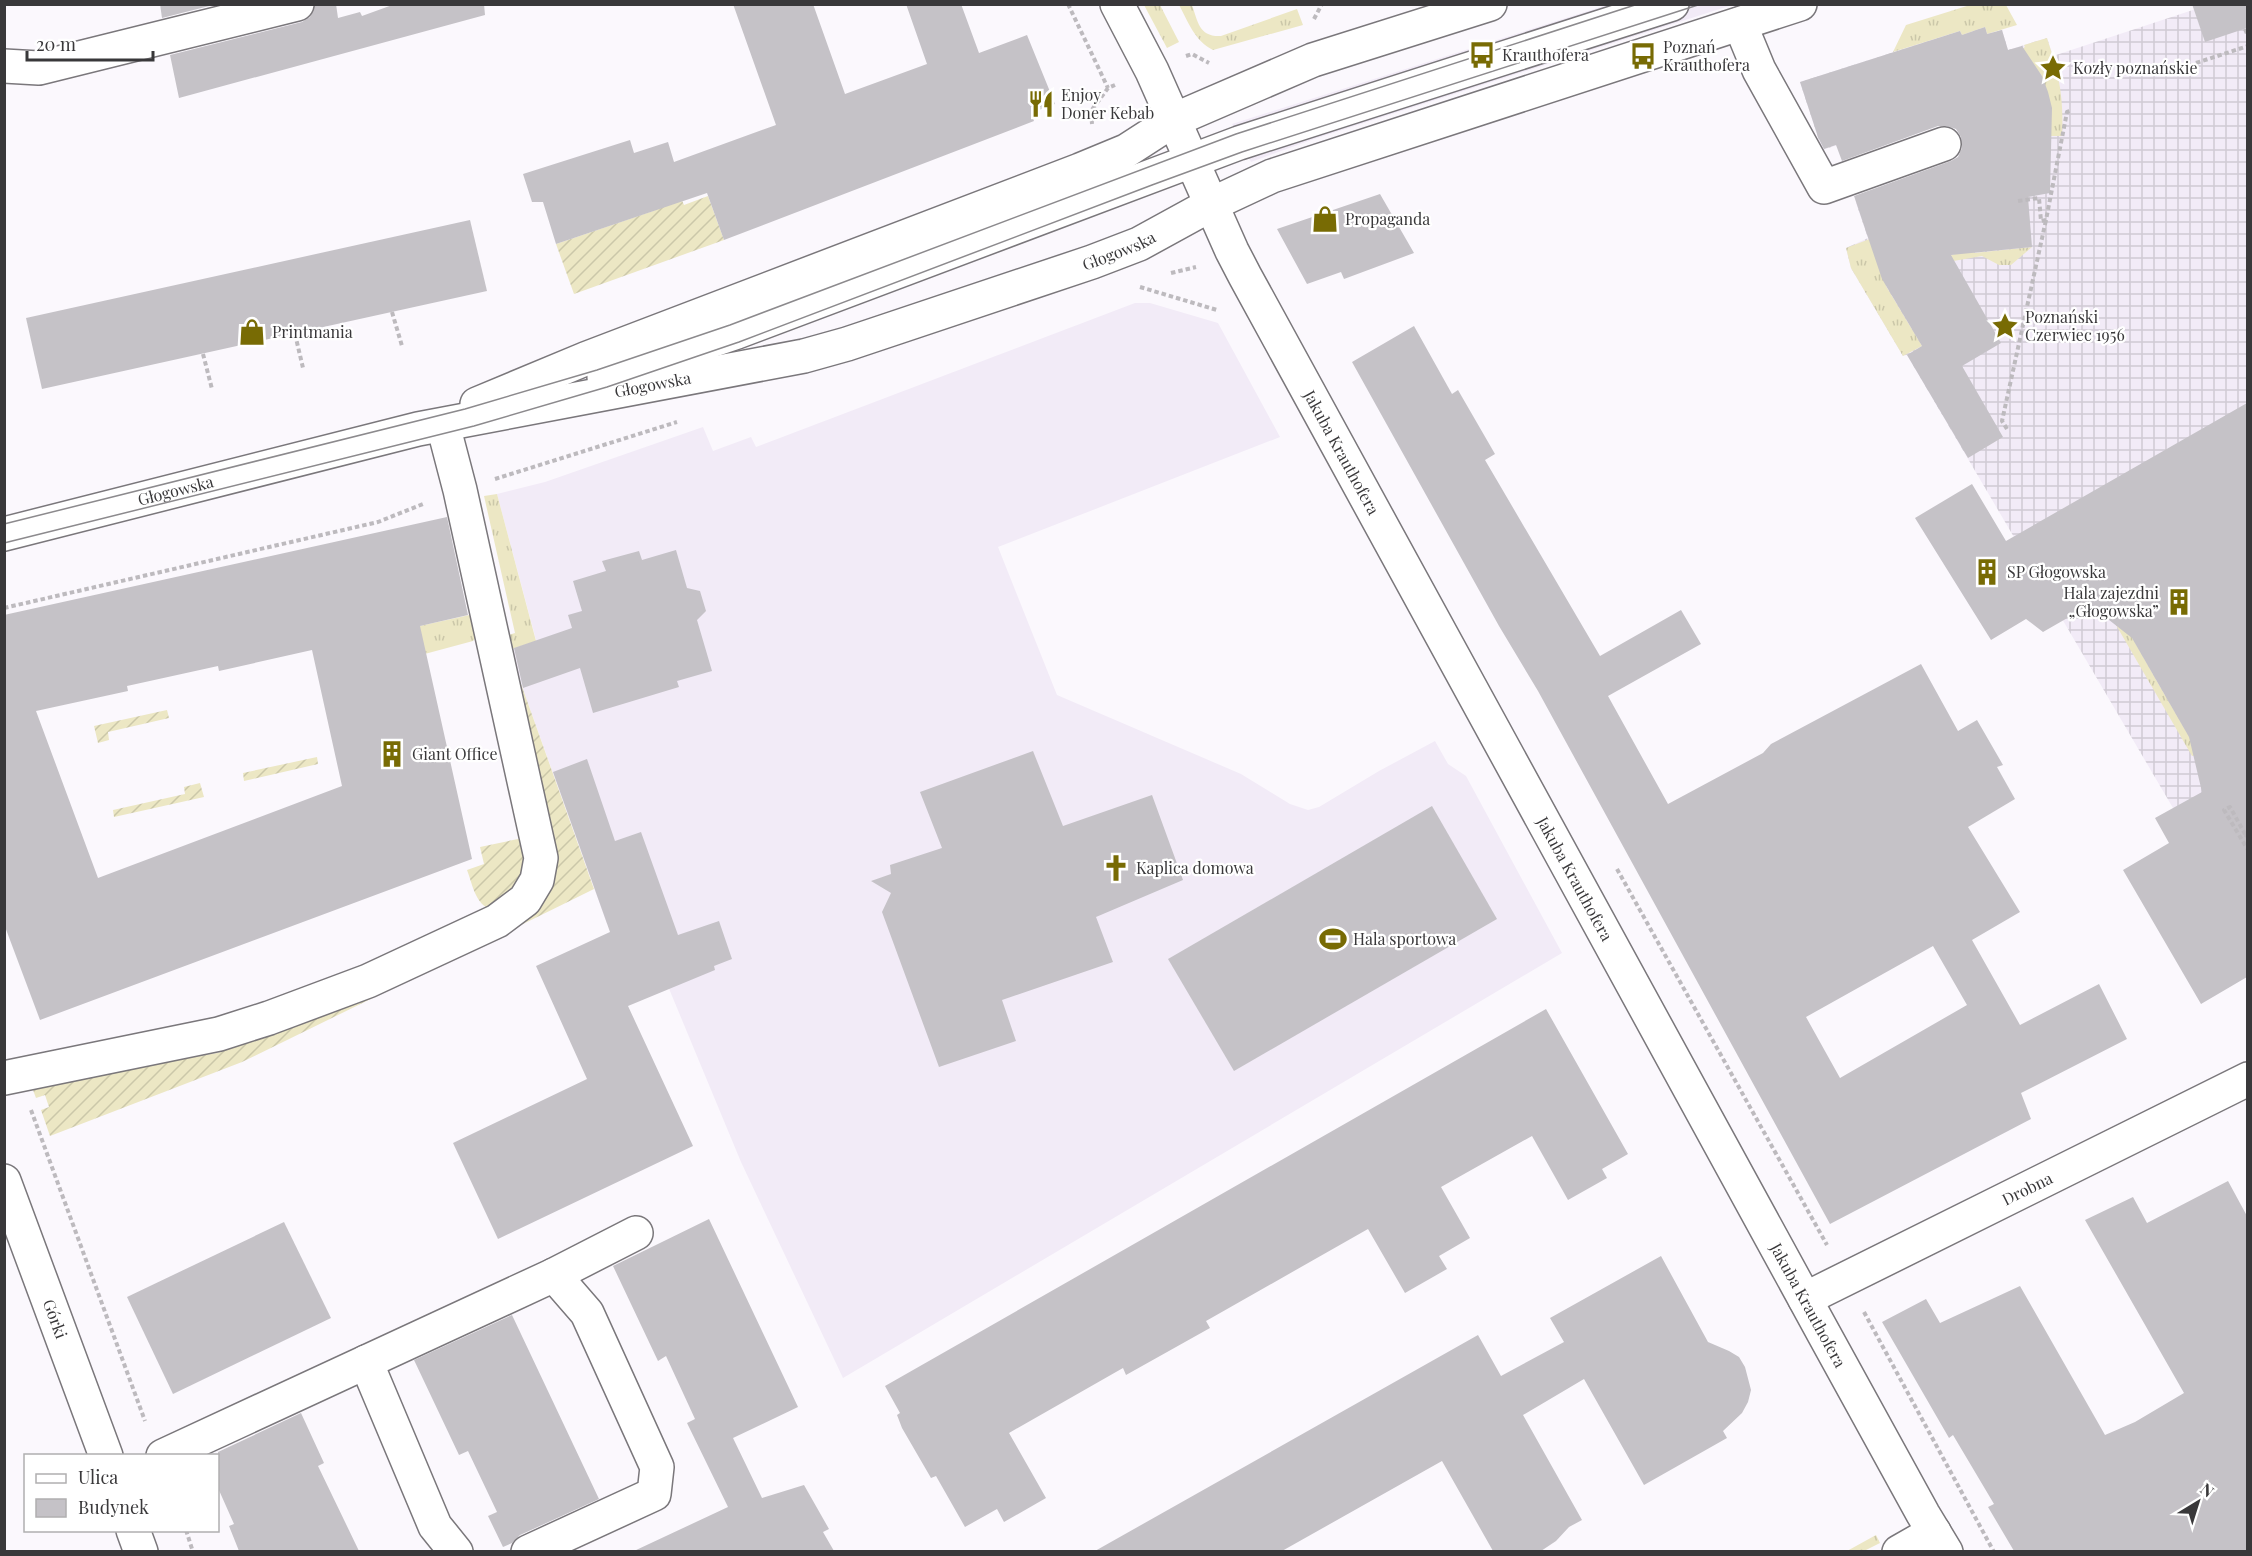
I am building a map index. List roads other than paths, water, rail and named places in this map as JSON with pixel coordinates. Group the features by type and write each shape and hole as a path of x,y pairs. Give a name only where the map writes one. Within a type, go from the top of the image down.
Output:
{"street":[{"path":"4,66 39,68 297,4"},
{"name":"Jakuba Krauthofera","path":"1117,4 1152,71 1232,251 1940,1542"},
{"name":"Głogowska","path":"430,427 585,358 1126,152 1174,120 1313,60 1490,4"},
{"path":"11,1076 219,1034 269,1018 368,981 496,921 525,900 537,880 541,858 460,490 430,427 605,376 737,332 1192,160 1332,112 1672,4"},
{"name":"Głogowska","path":"4,534 430,427 804,356 847,344 1092,262 1139,244 1212,204 1272,176 1800,4"},
{"path":"1740,24 1759,70 1824,187 1944,144"},
{"name":"Drobna","path":"1805,1299 2247,1079"},
{"name":"Górki","path":"4,1180 106,1454"},
{"path":"165,1454 554,1275 636,1233"},
{"path":"528,1551 654,1494 657,1467 587,1313 554,1275"},
{"path":"366,1362 435,1526 456,1551"},
{"path":"134,1532 141,1551"},
{"path":"1899,1551 1940,1542"}],"tram line":[{"path":"4,524 465,409 597,370 730,325 1236,134 1638,4"},
{"path":"4,543 474,426 607,387 739,342 1242,152 1701,4"}],"place":[{"name":"Krauthofera","path":"1482,55"},
{"name":"Poznań Krauthofera","path":"1643,56"},
{"name":"Kozły poznańskie","path":"2053,68"},
{"name":"Enjoy Doner Kebab","path":"1041,104"},
{"name":"Propaganda","path":"1325,219"},
{"name":"Poznański Czerwiec 1956","path":"2005,326"},
{"name":"Printmania","path":"252,332"},
{"name":"SP Głogowska","path":"1987,572"},
{"name":"Hala zajezdni „Głogowska”","path":"2179,602"},
{"name":"Giant Office","path":"392,754"},
{"name":"Kaplica domowa","path":"1116,868"},
{"name":"Hala sportowa","path":"1333,939"}]}
